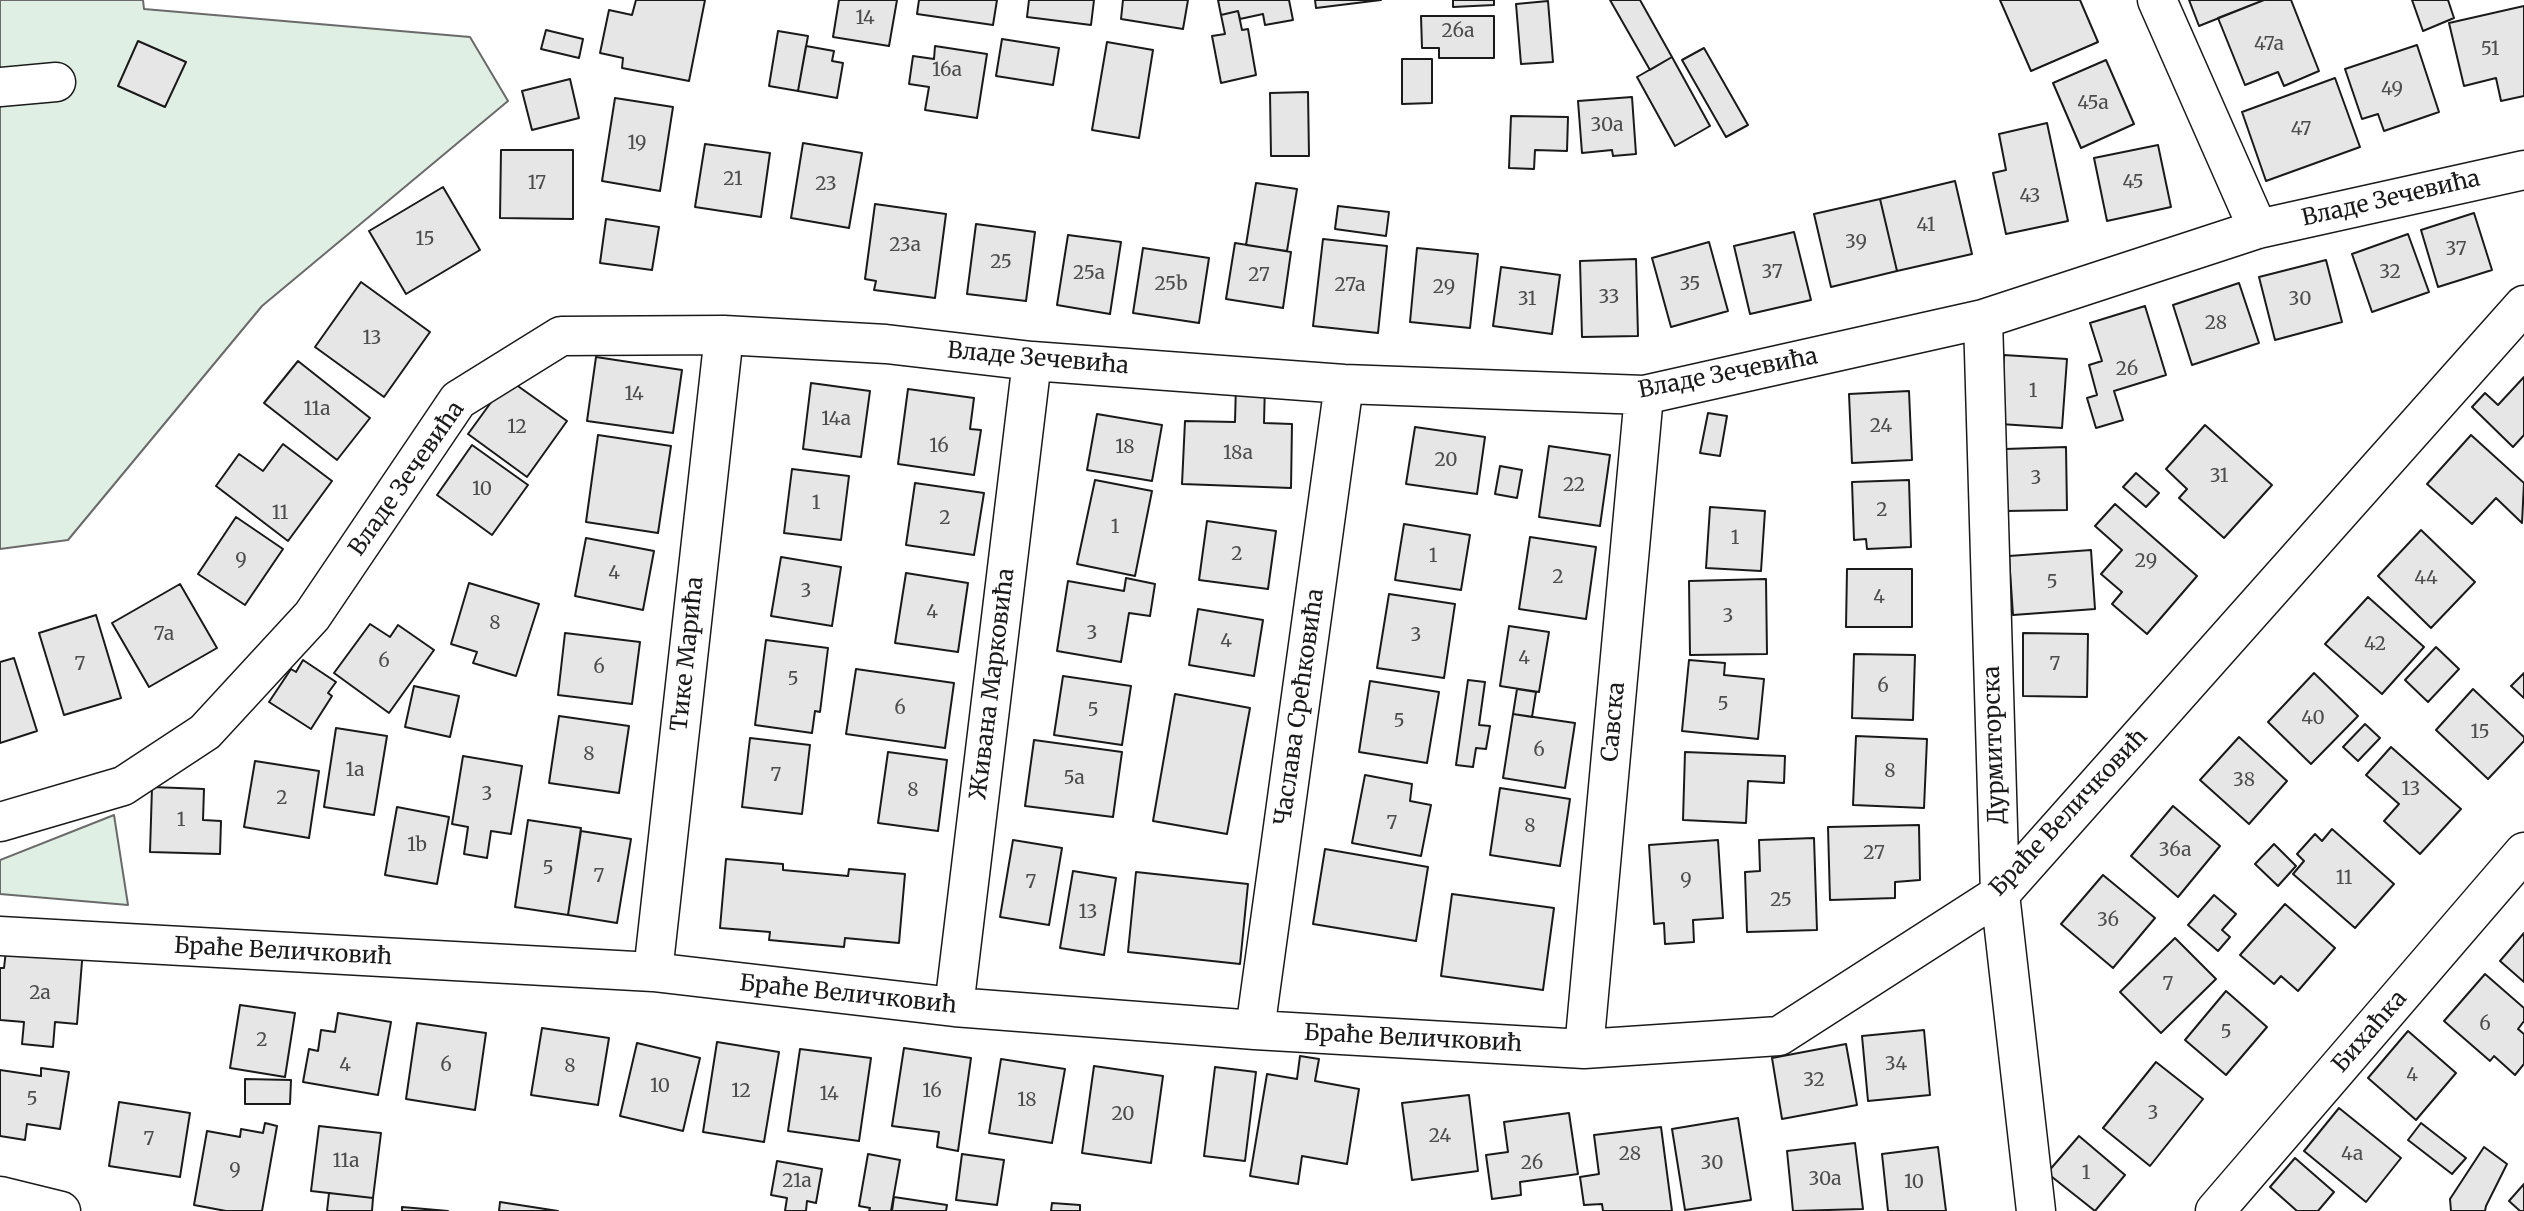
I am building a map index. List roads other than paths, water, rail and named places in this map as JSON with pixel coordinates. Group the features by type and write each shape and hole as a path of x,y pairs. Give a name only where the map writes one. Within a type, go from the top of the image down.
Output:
{"street":[{"path":"2157,0 2258,229"},
{"path":"0,87 56,82"},
{"name":"Владе Зечевића","path":"0,822 123,786 205,732 312,617 458,400 561,336 724,335 886,344 1032,361 1344,384 1644,395 1983,319 2258,229 2524,170"},
{"name":"Браће Величковић","path":"0,936 653,972 954,1007 1255,1030 1584,1049 1779,1036 2000,894 2524,305"},
{"name":"Дурмиторска","path":"1983,319 2000,894 2035,1211"},
{"name":"Тике Марића","path":"653,972 724,335"},
{"name":"Живана Марковића","path":"954,1007 1032,361"},
{"name":"Часлава Срећковића","path":"1255,1030 1344,384"},
{"name":"Савска","path":"1584,1049 1644,395"},
{"name":"Бихаћка","path":"2215,1211 2524,852"},
{"path":"0,1196 61,1211"}]}
